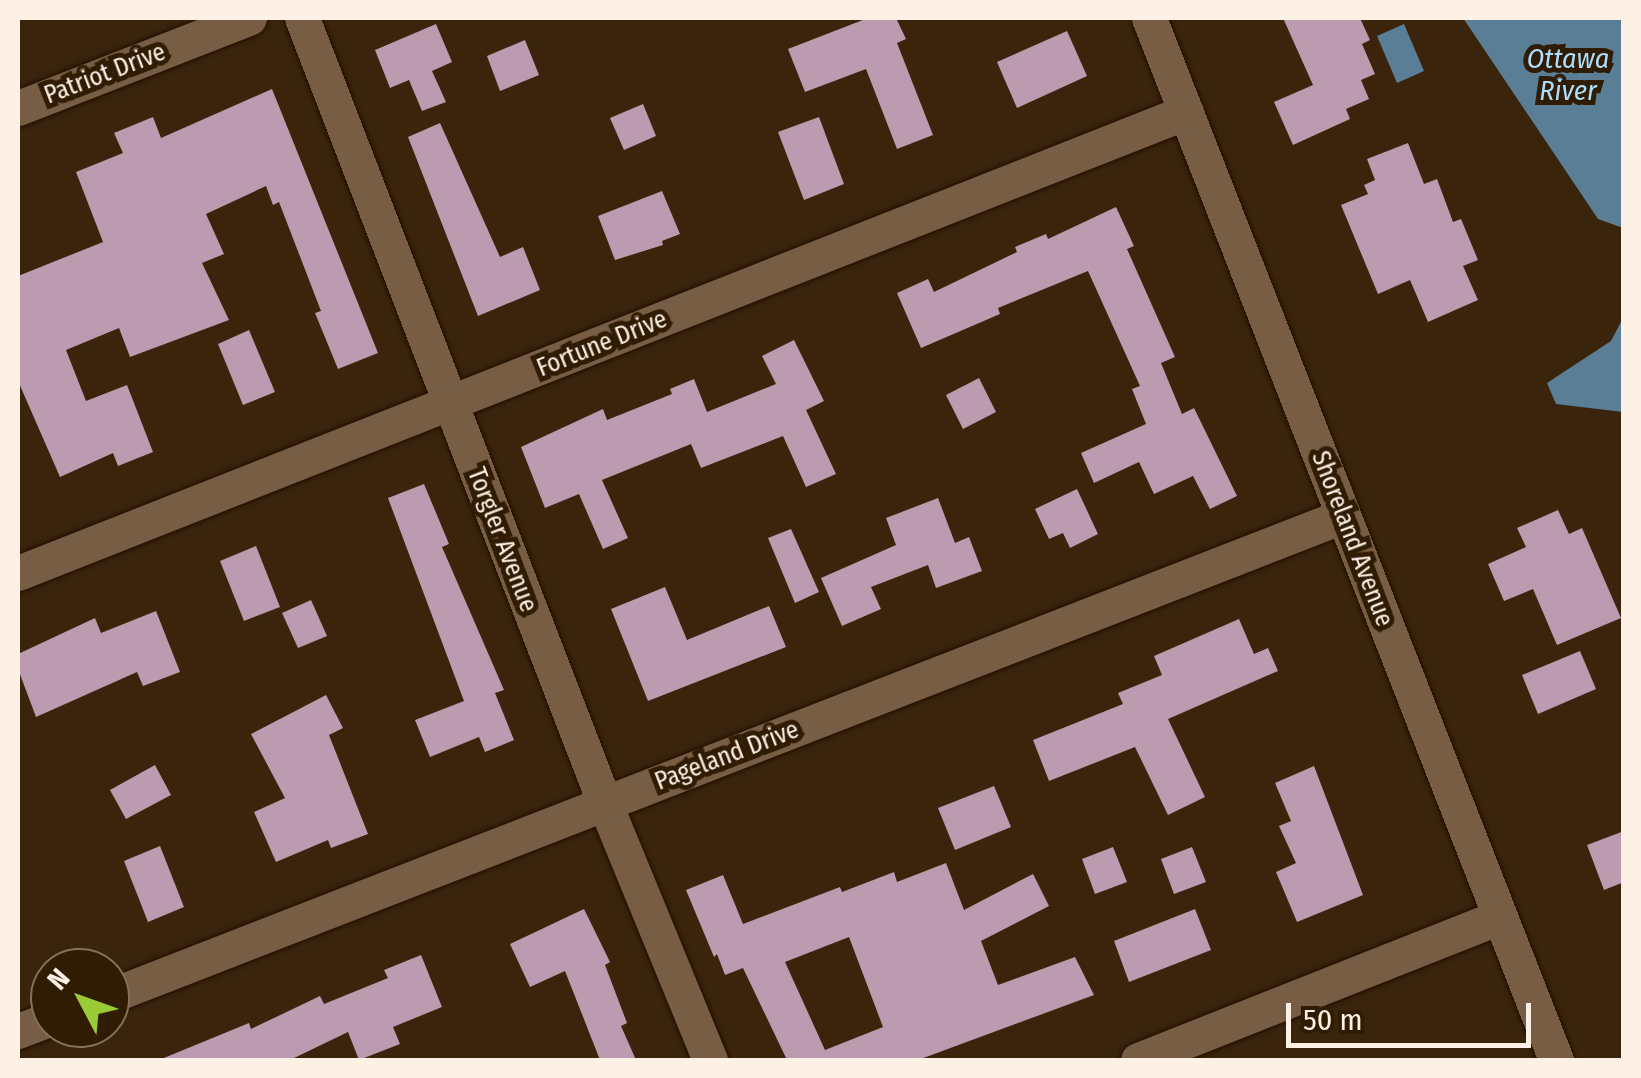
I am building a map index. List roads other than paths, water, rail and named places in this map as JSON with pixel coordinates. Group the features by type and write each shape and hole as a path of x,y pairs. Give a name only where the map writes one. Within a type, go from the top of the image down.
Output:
{"street":[{"name":"Patriot Drive","path":"18,108 249,18"},
{"name":"Torgler Avenue","path":"302,18 605,804 710,1060"},
{"name":"Shoreland Avenue","path":"1149,18 1556,1060"},
{"name":"Fortune Drive","path":"18,573 1186,112"},
{"name":"Pageland Drive","path":"130,988 1343,516"},
{"path":"1138,1060 1500,917"}],"water":[{"name":"Ottawa River","path":"1463,18 1623,18 1623,228 1598,219"},
{"path":"1404,24 1424,71 1397,83 1377,36"},
{"path":"1623,318 1623,412 1556,404 1547,383 1611,341"}]}
